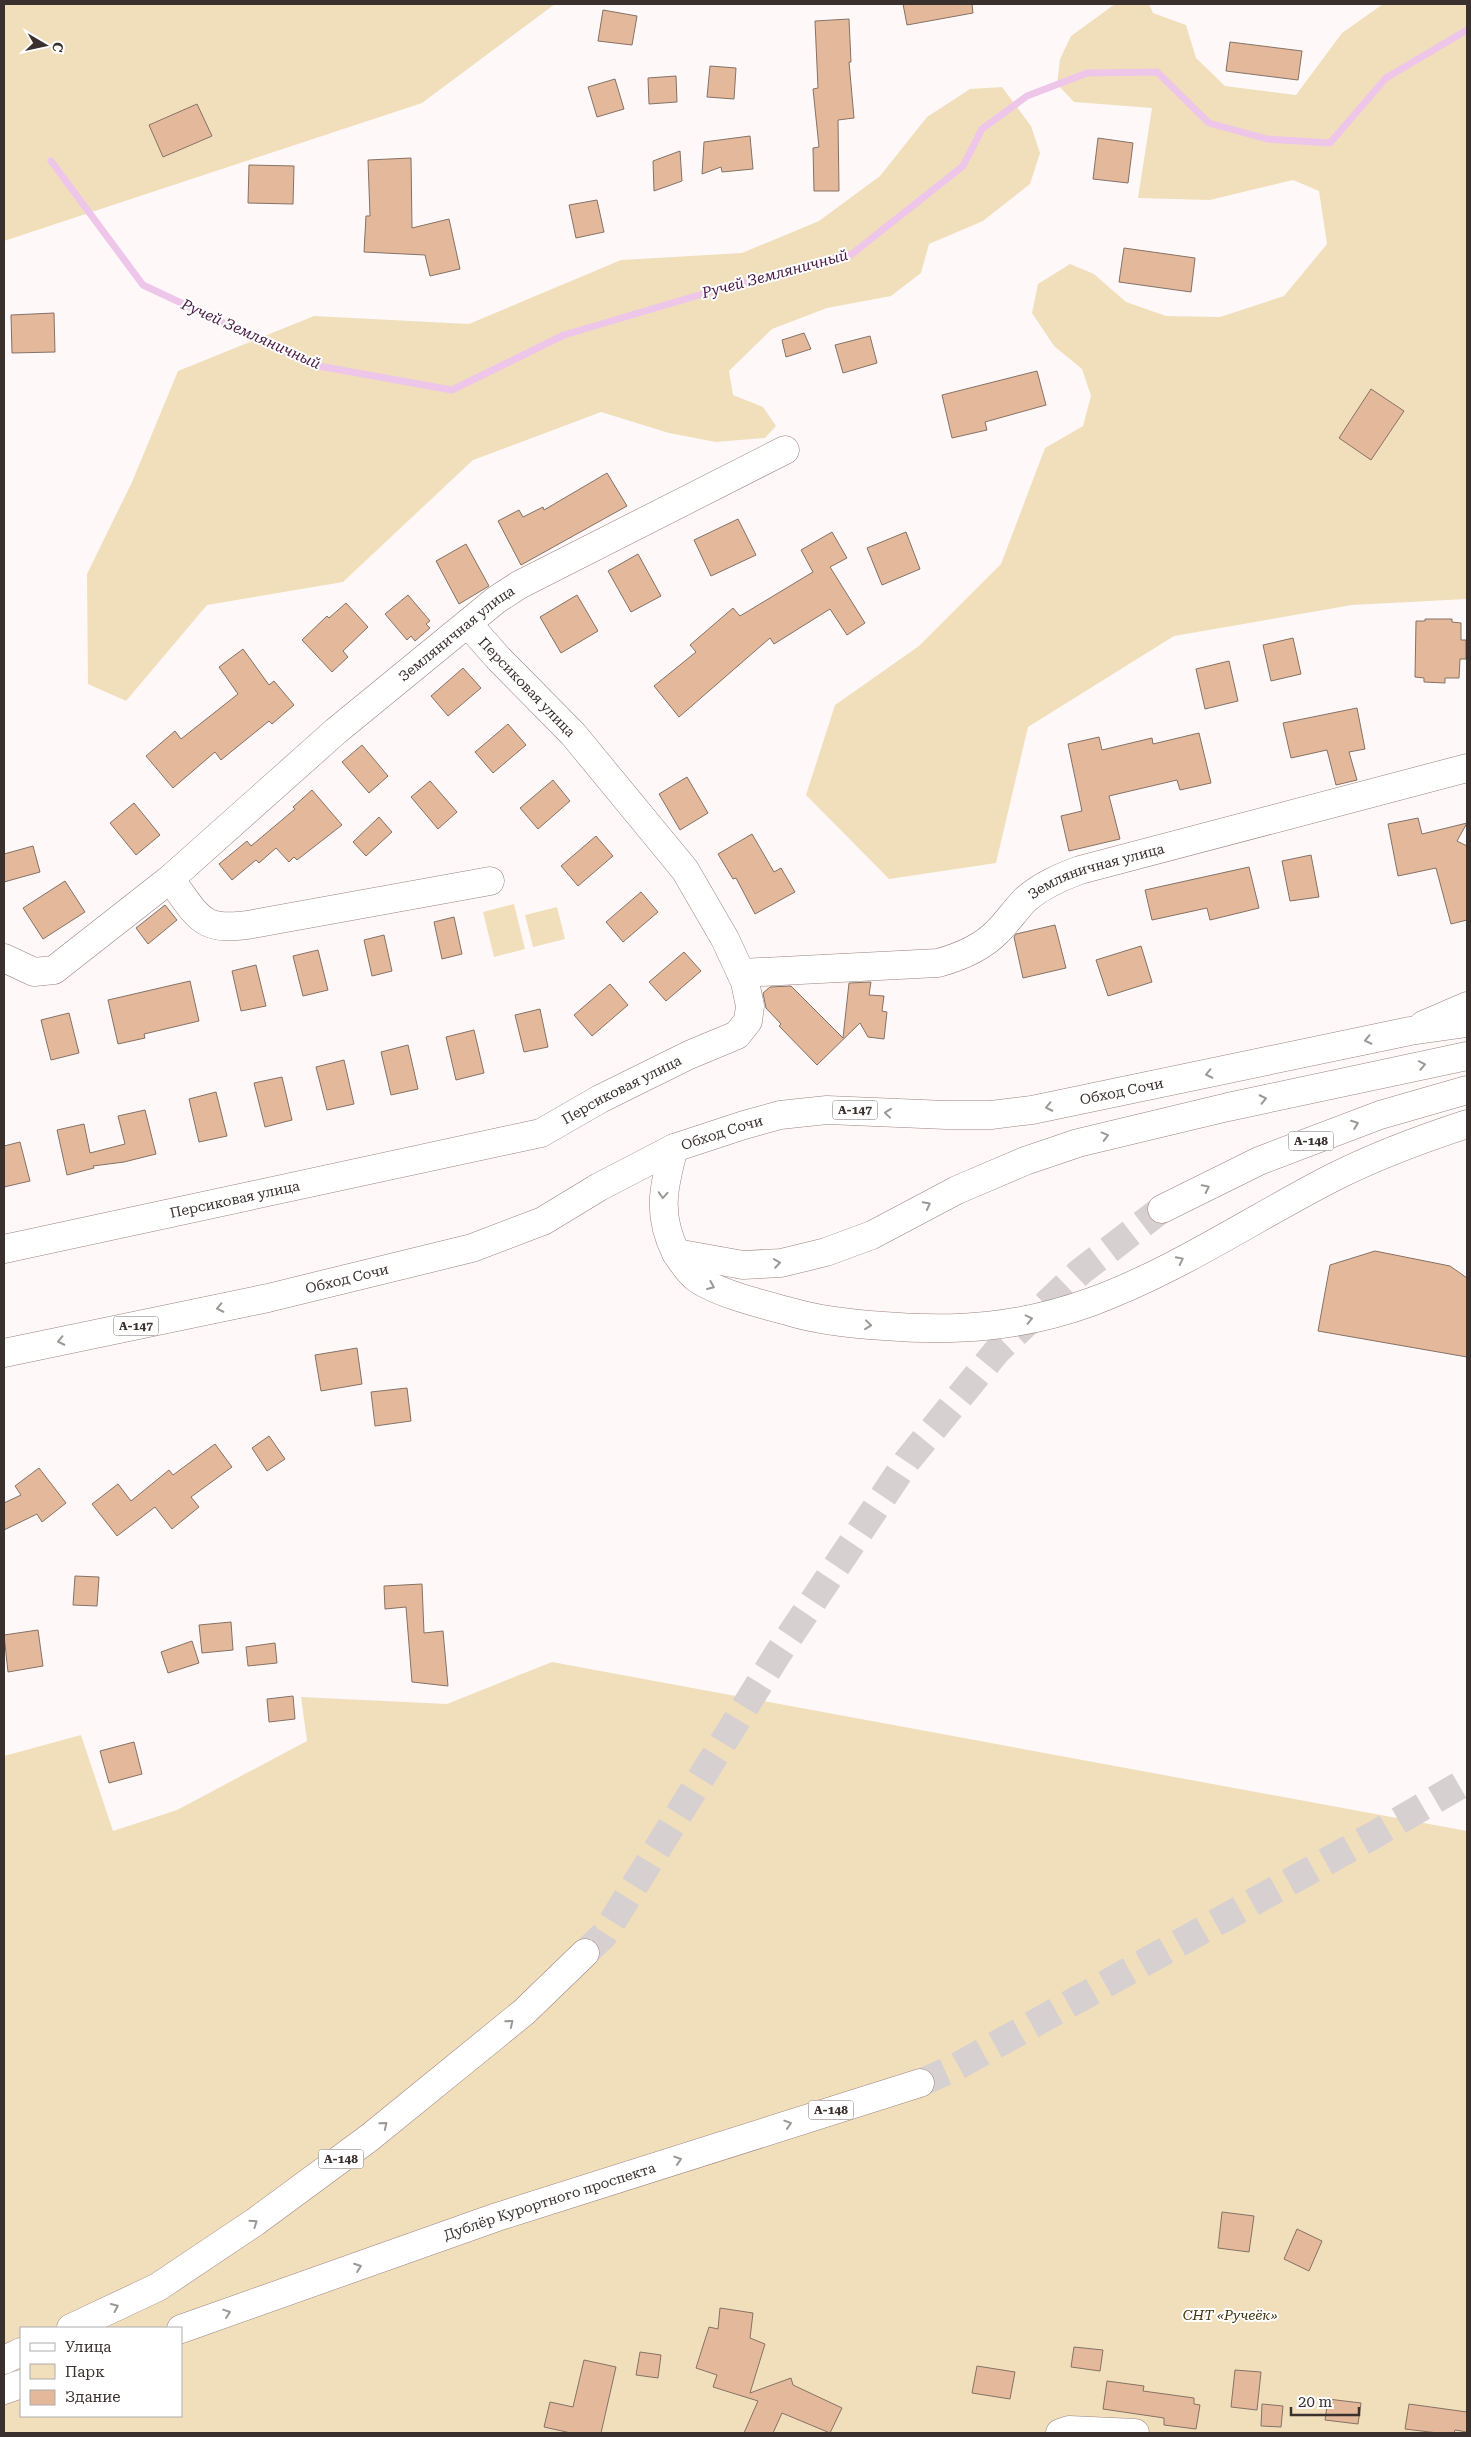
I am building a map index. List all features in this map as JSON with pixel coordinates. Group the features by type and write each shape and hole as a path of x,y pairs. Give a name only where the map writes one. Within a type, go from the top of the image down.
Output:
{"main road":[{"name":"Земляничная улица","path":"4,958 34,972 54,970 170,879 336,731 496,600 519,585 785,450"},
{"name":"Персиковая улица","path":"4,1249 541,1134 626,1086 689,1055 737,1035 748,1022 750,1006 745,982 706,903 685,870 573,734 505,666 468,624"},
{"name":"Земляничная улица","path":"741,973 938,963 963,956 997,932 1026,899 1045,885 1080,870 1467,768"},
{"path":"170,879 199,916 207,923 219,928 244,926 490,880"},
{"path":"1410,1031 1467,1006"},
{"name":"Обход Сочи","path":"4,1353 268,1298 472,1248 542,1221 599,1187 674,1148 780,1115 827,1110 991,1115 1032,1110 1410,1031 1467,1023"},
{"path":"676,1253 743,1265 781,1262 826,1252 872,1235 965,1186 1025,1161 1078,1143 1219,1109 1467,1056"},
{"name":"А-148","path":"1162,1209 1259,1161 1380,1115 1467,1090"},
{"path":"674,1148 664,1183 662,1202 668,1237 687,1269 702,1282 770,1307 812,1318 933,1329 985,1327 1024,1321 1092,1301 1124,1288 1198,1251 1332,1178 1373,1158 1467,1124"},
{"name":"А-148","path":"73,2327 158,2287 255,2222 369,2138 524,2012 585,1953"},
{"name":"Дублёр Курортного проспекта","path":"182,2328 497,2217 920,2082"},
{"path":"4,2360 20,2352"},
{"path":"4,2390 20,2384"},
{"path":"1060,2433 1069,2430 1135,2433"}],"green space":[{"path":"4,4 555,4 422,103 4,241"},
{"path":"1115,4 1149,4 1153,13 1186,25 1196,58 1225,86 1296,95 1342,33 1383,4 1467,4 1467,599 1352,605 1174,636 1028,727 996,863 889,879 806,795 835,705 919,646 1001,564 1045,448 1083,426 1091,396 1082,369 1054,346 1032,313 1038,284 1070,264 1094,274 1126,302 1166,316 1220,317 1284,296 1327,244 1319,191 1293,180 1210,200 1138,198 1152,108 1074,102 1057,84 1060,59 1071,36"},
{"path":"1002,87 1031,126 1040,153 1030,184 983,221 929,244 921,273 891,296 827,308 772,329 729,371 733,395 763,407 776,426 765,438 716,442 669,433 601,412 473,460 343,582 207,605 126,701 88,684 87,574 132,482 178,371 314,316 469,324 621,260 742,253 819,221 880,176 927,117 970,89"},
{"path":"514,904 525,949 494,957 483,912"},
{"path":"557,907 565,939 533,947 525,915"},
{"name":"СНТ «Ручеёк»","path":"552,1662 1467,1831 1467,2433 4,2433 4,1756 81,1735 113,1831 177,1810 307,1741 301,1697 447,1704"}],"building":[{"path":"903,4 972,4 973,13 907,25"},
{"path":"603,10 637,16 632,45 598,41"},
{"path":"849,19 851,62 849,62 854,118 838,120 839,191 814,191 813,148 819,147 813,89 818,88 815,21"},
{"path":"1230,42 1302,51 1298,80 1226,71"},
{"path":"710,66 736,68 734,99 707,97"},
{"path":"676,76 677,102 649,104 648,78"},
{"path":"615,79 624,109 597,117 588,87"},
{"path":"197,104 212,136 163,157 149,125"},
{"path":"750,136 753,169 722,172 721,167 702,174 704,142"},
{"path":"1098,138 1133,143 1128,183 1093,179"},
{"path":"680,151 682,181 654,191 653,161"},
{"path":"411,158 412,228 449,219 460,269 430,276 425,255 364,252 366,216 370,216 368,160"},
{"path":"249,165 294,166 293,204 248,203"},
{"path":"597,200 604,232 576,238 569,205"},
{"path":"1124,248 1195,258 1191,292 1119,282"},
{"path":"54,313 55,352 12,353 11,315"},
{"path":"804,333 811,349 786,357 782,340"},
{"path":"870,336 877,363 843,373 835,345"},
{"path":"1037,371 1046,405 985,422 987,430 952,438 942,395"},
{"path":"1371,389 1404,411 1371,460 1339,438"},
{"path":"607,473 627,506 521,565 498,521 519,510 523,517 543,507 544,510"},
{"path":"738,519 756,555 711,576 694,540"},
{"path":"832,532 847,558 830,567 865,623 847,635 830,609 774,644 770,638 679,717 654,686 696,652 690,645 733,608 740,616 813,572 801,550"},
{"path":"906,532 920,569 882,585 867,548"},
{"path":"466,544 489,586 459,604 436,561"},
{"path":"638,554 661,596 631,612 608,571"},
{"path":"408,595 430,621 426,624 430,628 415,641 411,636 407,640 385,614"},
{"path":"577,595 598,631 561,653 540,617"},
{"path":"346,603 368,627 343,651 348,657 332,672 302,640 327,616 329,618"},
{"path":"1425,619 1452,619 1452,622 1461,623 1461,640 1466,640 1466,659 1460,659 1459,678 1445,678 1445,683 1424,682 1424,678 1415,677 1416,621 1425,621"},
{"path":"1293,638 1301,674 1271,681 1263,645"},
{"path":"243,649 269,685 274,681 294,705 272,724 269,721 221,760 215,752 173,788 146,756 175,731 181,739 238,694 219,667"},
{"path":"1229,661 1238,701 1205,709 1196,669"},
{"path":"463,668 481,688 448,716 431,696"},
{"path":"1357,708 1365,749 1349,752 1357,780 1336,785 1327,750 1291,758 1283,723"},
{"path":"508,724 526,745 493,773 475,752"},
{"path":"1199,733 1211,783 1180,790 1177,780 1109,796 1120,839 1069,851 1061,816 1082,811 1068,744 1099,737 1102,750 1152,738 1153,744"},
{"path":"362,745 388,776 369,793 342,762"},
{"path":"687,777 708,813 680,830 659,794"},
{"path":"553,780 570,801 538,829 520,808"},
{"path":"430,781 457,812 438,829 411,797"},
{"path":"312,790 342,825 297,860 294,857 289,862 276,848 259,863 256,860 232,880 219,864 247,841 251,846 295,809 293,807"},
{"path":"134,803 160,835 136,855 110,823"},
{"path":"379,817 392,832 366,856 353,842"},
{"path":"1418,818 1422,834 1467,823 1457,841 1467,846 1467,920 1451,924 1436,868 1398,876 1388,824"},
{"path":"752,834 774,872 781,868 795,892 755,914 736,878 733,879 718,854"},
{"path":"596,836 613,856 578,886 561,866"},
{"path":"33,846 40,872 4,882 4,854"},
{"path":"1311,855 1319,897 1290,901 1282,861"},
{"path":"1249,867 1259,908 1210,920 1207,908 1152,920 1145,890"},
{"path":"65,881 85,912 43,939 23,908"},
{"path":"641,892 658,912 623,942 606,922"},
{"path":"165,905 177,920 148,944 136,928"},
{"path":"454,917 462,954 442,959 434,922"},
{"path":"1055,925 1066,968 1023,978 1014,937 1016,934"},
{"path":"384,935 392,971 372,976 364,940"},
{"path":"1141,946 1152,982 1108,996 1096,960"},
{"path":"318,950 328,990 303,996 293,956"},
{"path":"684,952 701,971 666,1001 649,982"},
{"path":"256,965 266,1006 241,1011 232,971"},
{"path":"190,981 199,1021 144,1034 145,1038 118,1044 108,1000"},
{"path":"871,982 869,995 884,996 882,1011 887,1012 884,1039 868,1037 860,1023 817,1065 779,1026 781,1024 766,1008 763,993 770,987 791,986 843,1038 849,983"},
{"path":"610,984 628,1005 592,1036 574,1015"},
{"path":"540,1009 548,1047 524,1052 515,1015"},
{"path":"69,1013 79,1053 51,1060 41,1020"},
{"path":"474,1030 484,1073 456,1080 446,1037"},
{"path":"408,1045 418,1089 391,1095 381,1052"},
{"path":"344,1060 354,1104 327,1110 316,1067"},
{"path":"282,1077 292,1120 265,1127 254,1083"},
{"path":"216,1092 227,1136 199,1142 189,1099"},
{"path":"145,1110 156,1154 124,1162 93,1166 94,1168 67,1175 57,1130 84,1124 90,1153 125,1144 118,1116"},
{"path":"20,1142 30,1181 4,1187 4,1146"},
{"path":"1375,1251 1450,1266 1467,1278 1467,1357 1318,1331 1330,1265"},
{"path":"357,1348 362,1384 321,1391 315,1355"},
{"path":"407,1388 411,1421 375,1426 371,1392"},
{"path":"269,1436 285,1459 267,1471 252,1448"},
{"path":"215,1444 232,1467 191,1497 199,1507 172,1529 155,1507 117,1536 92,1504 118,1484 131,1501 169,1470 173,1475"},
{"path":"39,1468 66,1503 42,1522 37,1514 4,1530 4,1503 21,1495 15,1486"},
{"path":"75,1576 99,1577 97,1606 73,1605"},
{"path":"422,1584 424,1633 443,1631 448,1686 412,1682 406,1607 385,1609 384,1586"},
{"path":"231,1622 233,1650 202,1653 199,1625"},
{"path":"38,1630 43,1666 8,1672 4,1635"},
{"path":"192,1641 199,1663 168,1673 161,1652"},
{"path":"275,1643 277,1663 248,1666 246,1647"},
{"path":"293,1696 295,1719 269,1722 267,1699"},
{"path":"134,1742 142,1774 109,1783 100,1751"},
{"path":"1222,2212 1254,2216 1249,2252 1218,2248"},
{"path":"1297,2229 1322,2241 1309,2271 1284,2259"},
{"path":"720,2308 753,2313 750,2338 765,2344 750,2393 791,2378 793,2385 842,2408 830,2433 782,2413 773,2433 744,2433 758,2401 713,2387 717,2375 696,2368 709,2327 718,2329"},
{"path":"1074,2347 1103,2350 1100,2371 1071,2367"},
{"path":"640,2352 661,2355 658,2378 636,2375"},
{"path":"584,2360 616,2367 601,2433 571,2433 544,2427 550,2402 573,2407"},
{"path":"977,2366 1015,2372 1010,2399 972,2393"},
{"path":"1235,2370 1261,2372 1257,2410 1231,2407"},
{"path":"1107,2381 1144,2386 1143,2391 1194,2398 1194,2404 1200,2405 1196,2429 1164,2425 1164,2418 1103,2409"},
{"path":"1328,2399 1361,2403 1358,2424 1325,2420"},
{"path":"1262,2404 1283,2406 1281,2427 1261,2426"},
{"path":"1409,2404 1467,2412 1467,2432 1455,2430 1454,2433 1438,2433 1405,2429"}],"waterway":[{"name":"Ручей Земляничный","path":"51,161 143,285 313,365 452,390 564,335 716,290 852,254 963,166 982,129 1027,96 1087,73 1157,72 1209,123 1267,139 1330,143 1386,78 1467,30"}],"tunnel":[{"path":"585,1953 604,1935 777,1655 907,1461 997,1351 1080,1272 1162,1209"},
{"path":"920,2083 954,2068 1374,1835 1467,1781"}]}
